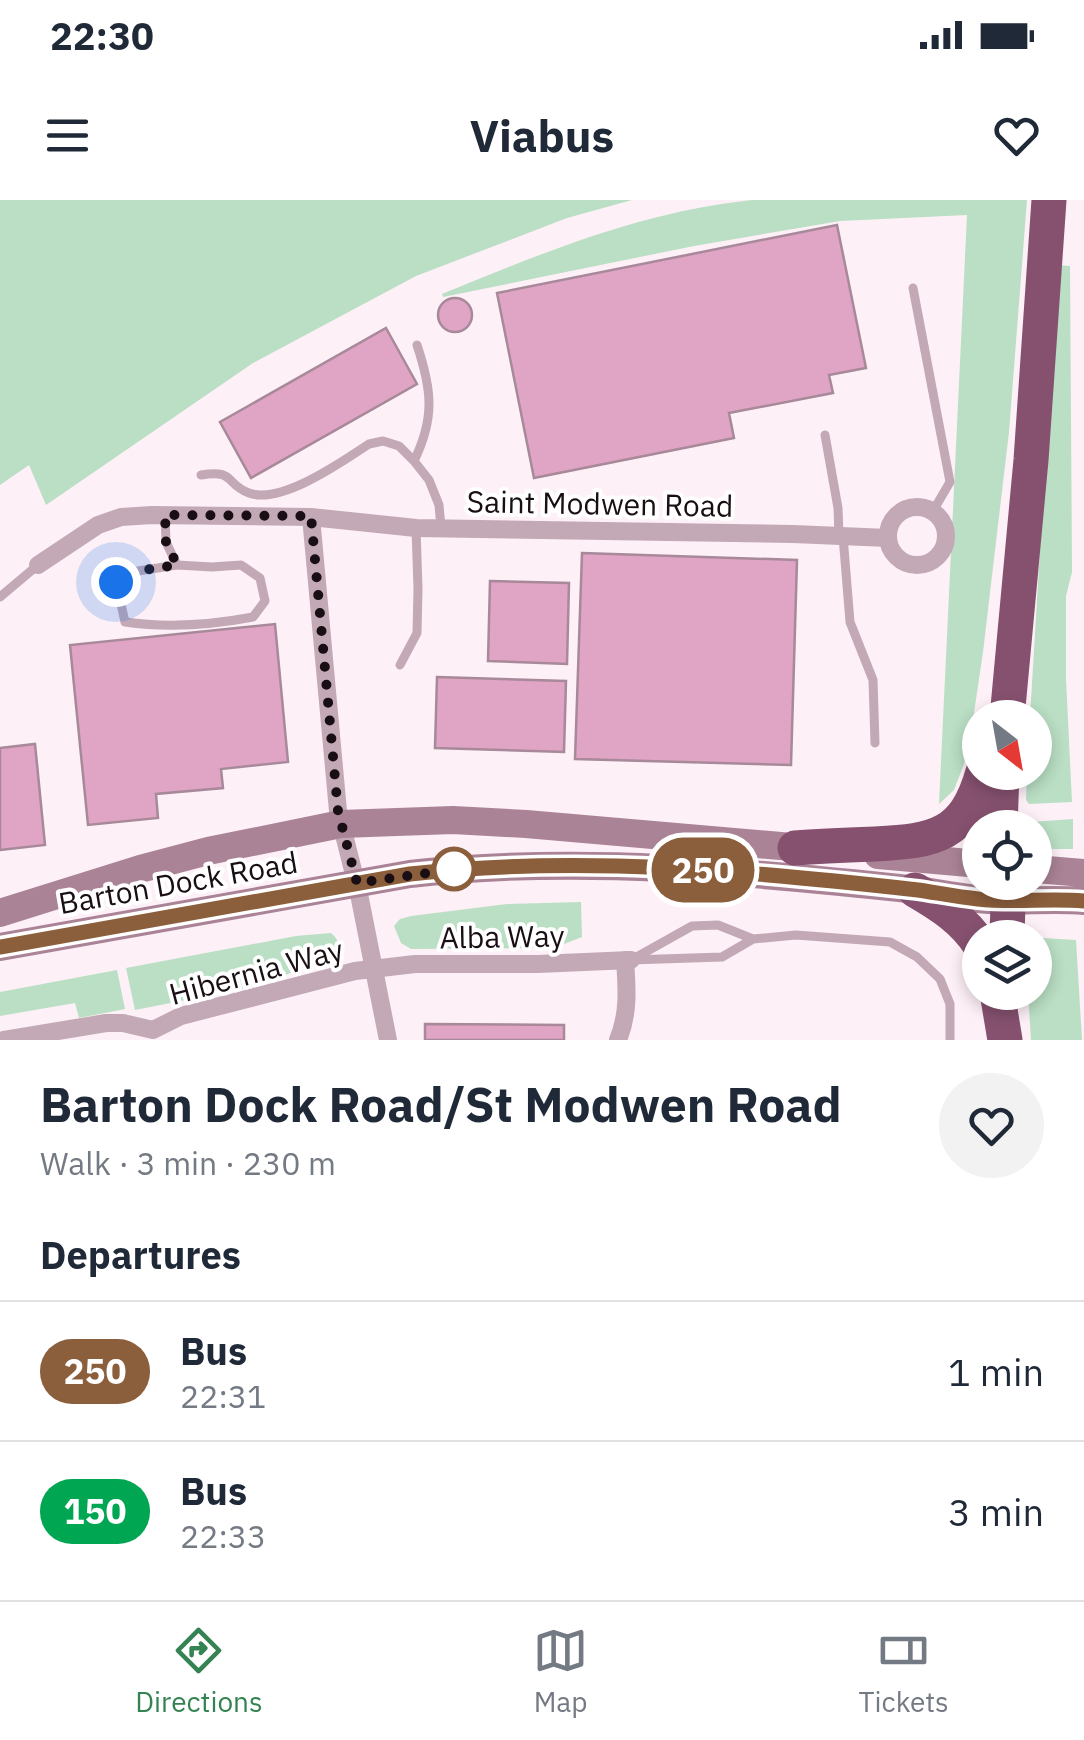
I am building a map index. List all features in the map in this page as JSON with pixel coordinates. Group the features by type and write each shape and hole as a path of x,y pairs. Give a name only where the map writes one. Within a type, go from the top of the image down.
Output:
{"highway":[{"path":"1009,700 1048,203"},
{"path":"1000,700 1015,631"},
{"path":"794,848 933,837 963,816 978,790"},
{"path":"915,890 943,906 962,923"},
{"path":"1000,1010 1005,1040"},
{"path":"1013,1010 1015,1040"}],"main road":[{"name":"Barton Dock Road","path":"0,913 208,850 341,824 453,820 962,862"},
{"name":"Barton Dock Road","path":"0,947 357,883 464,868 597,865 697,869 962,891"},
{"path":"1052,871 1084,874"},
{"name":"Barton Dock Road","path":"1052,897 1084,901"}],"street":[{"path":"916,506 933,511 946,535 940,554 913,565 896,556 888,538 898,513 916,506"},
{"name":"Saint Modwen Road","path":"38,565 98,525 120,517 165,515 311,516 416,528 888,538"},
{"path":"311,516 338,811 357,883 388,1040"},
{"path":"621,1039 627,1006 628,960"},
{"name":"Alba Way","path":"374,969 415,964 628,960"},
{"name":"Hibernia Way","path":"4,1040 106,1023 123,1023 153,1035 181,1016 374,969"}],"lane":[{"path":"914,288 950,482 933,511"},
{"path":"414,461 427,429 430,401 428,380 416,345"},
{"path":"825,435 838,508 850,622 873,680 876,743"},
{"path":"201,474 225,474 250,493 277,493 296,487 370,444 383,441 399,446 429,480 440,505 440,528"},
{"path":"165,515 166,542 177,565"},
{"path":"400,665 416,634 416,528"},
{"path":"0,597 38,565"},
{"path":"177,565 241,565 260,578 265,601 252,618 222,623 154,626 125,622 116,582 138,571 177,565"},
{"path":"628,960 692,926 718,925 754,940"},
{"path":"628,960 722,957 754,940 796,935 879,940 900,946 932,969 950,1004 950,1040"}],"green space":[{"path":"0,200 632,200 567,218 416,276 253,363 46,505 29,465 0,485"},
{"path":"752,200 1027,200 1009,432 983,652 976,700 962,700 962,769 954,790 939,804 967,215 840,221 443,297 442,294 632,224"},
{"path":"1057,265 1070,266 1072,572 1066,596 1066,679 1072,802 1029,804 1026,800 1026,790 1052,790 1052,700 1031,700"},
{"path":"1073,819 1073,849 1052,849 1052,820"},
{"path":"581,902 582,937 554,948 411,949 401,943 394,926 411,916 507,904"},
{"path":"331,933 339,950 329,960 247,988 135,1010 126,968"},
{"path":"1052,939 1076,940 1082,1040 1031,1040 1029,1010 1052,1010"},
{"path":"117,970 125,1009 79,1018 75,1003 0,1016 0,992"}],"building":[{"path":"837,225 866,368 829,375 833,393 729,413 734,438 534,478 497,293"},
{"path":"455,298 467,303 472,315 467,327 455,332 443,327 438,315 443,303"},
{"path":"386,328 417,384 251,478 220,422"},
{"path":"582,553 797,560 791,765 575,759"},
{"path":"490,581 569,583 567,664 488,661"},
{"path":"275,624 288,762 221,769 223,788 156,794 158,818 88,825 70,645"},
{"path":"437,677 566,681 564,752 435,748"},
{"path":"35,744 45,845 0,850 0,748"},
{"path":"425,1024 564,1025 564,1040 425,1040"}],"bus line":[{"name":"250","path":"0,947 410,874 532,865 697,869 1008,902 1084,901"}],"route":[{"path":"116,582 138,571 177,565 166,542 165,515 311,516 338,811 357,883 464,868 454,869"}]}
